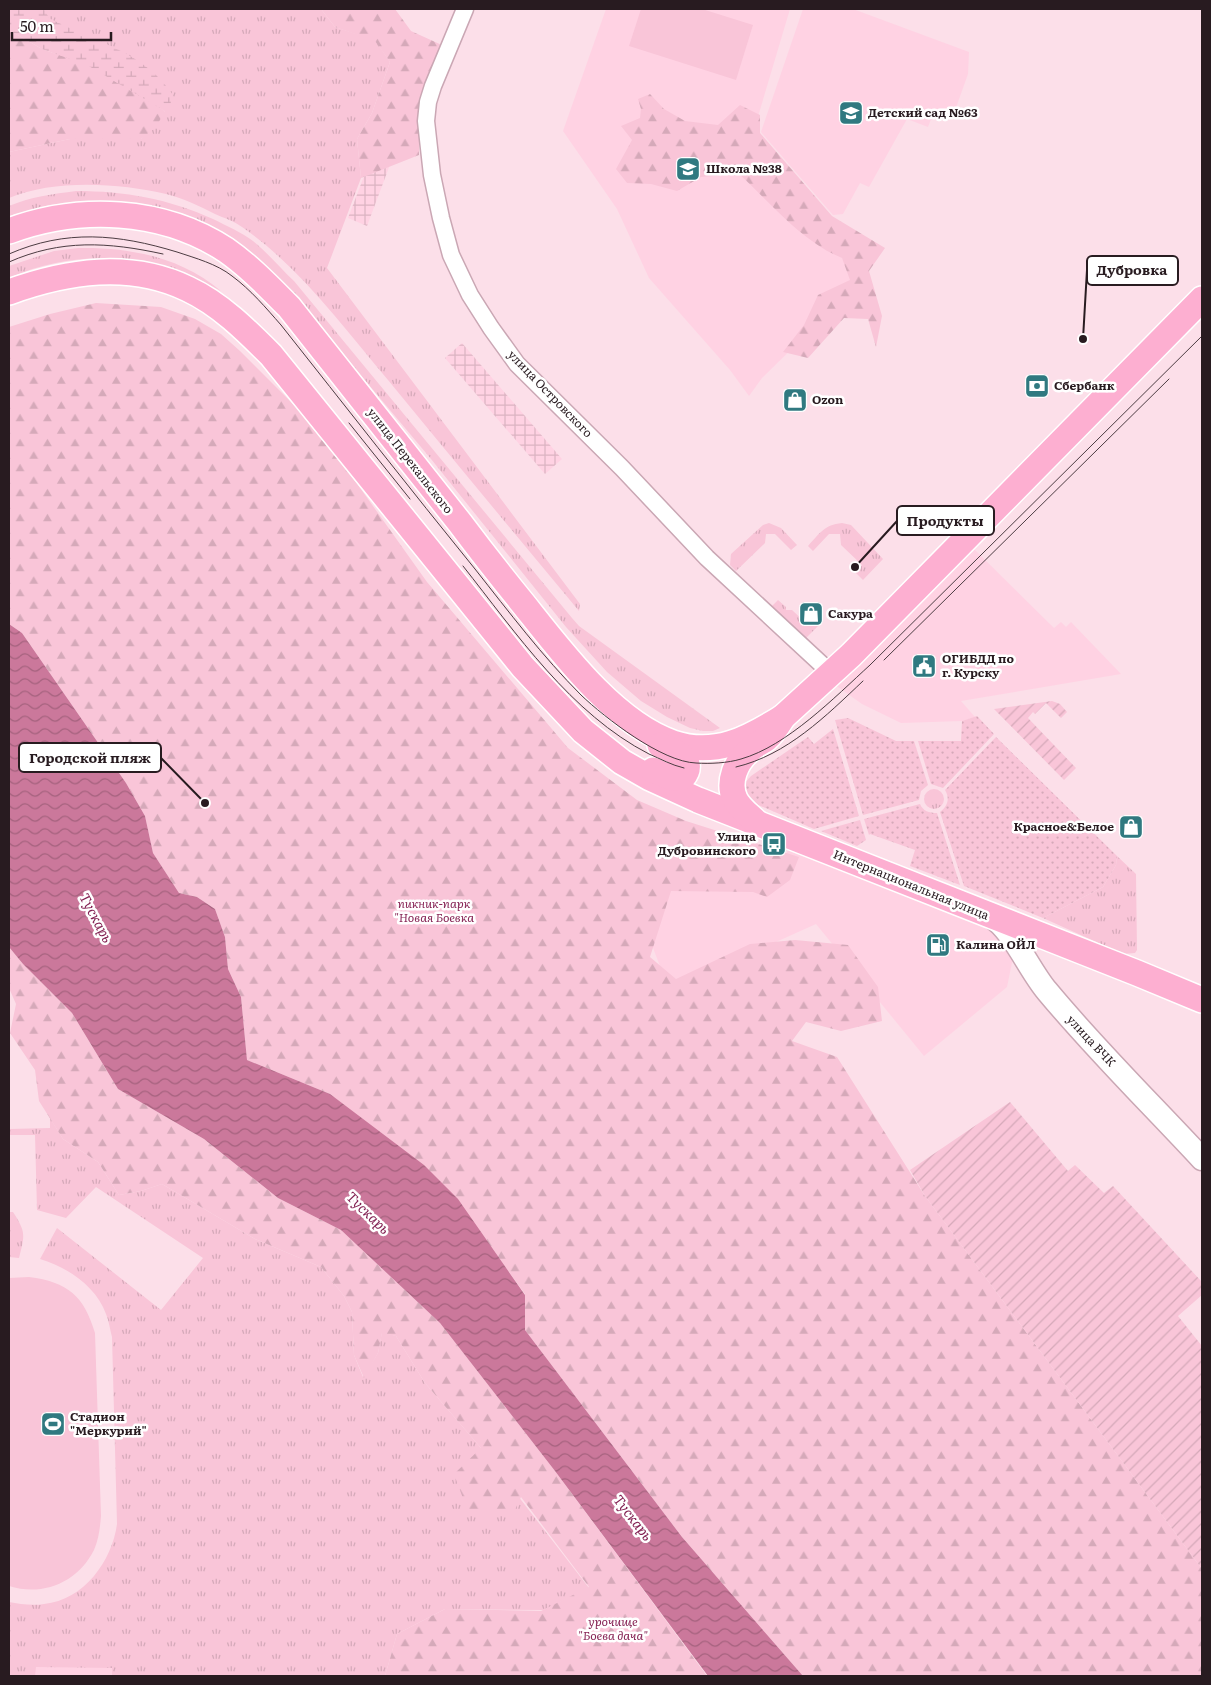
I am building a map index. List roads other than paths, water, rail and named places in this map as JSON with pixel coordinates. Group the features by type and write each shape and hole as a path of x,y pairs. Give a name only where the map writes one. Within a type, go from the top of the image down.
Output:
{"main road":[{"name":"улица Перекальского","path":"9,231 26,224 55,217 82,214 113,214 138,217 174,226 226,250 253,272 289,307 557,646 607,700 626,717 651,733 672,743 684,746 714,748 744,740 783,717"},
{"path":"9,292 36,282 67,275 96,271 121,272 152,276 187,289 216,306 242,326 271,355 523,667 583,731 658,773 672,778 683,777 687,768 683,756 654,742 638,731 626,717"},
{"path":"758,824 734,798 732,784 736,767 750,749 766,738 783,717 832,674 1202,299"},
{"name":"Интернациональная улица","path":"583,731 622,762 658,782 758,824 1202,1000"},
{"name":"улица ВЧК","path":"990,916 1008,932 1032,972 1068,1016 1202,1158"},
{"path":"1045,989 1039,976 1038,960 1041,954 1050,947 1067,946"}],"street":[{"name":"улица Островского","path":"465,9 433,86 428,102 426,121 432,175 441,218 451,255 470,295 490,328 517,364 622,468 707,558 832,674"}],"water":[{"name":"Тускарь","path":"9,624 22,633 126,783 145,816 153,853 179,893 197,897 215,909 225,937 228,969 241,997 247,1060 330,1094 424,1165 458,1199 525,1295 525,1330 682,1537 803,1676 708,1676 555,1471 440,1323 341,1230 278,1198 204,1139 118,1089 72,1013 23,964 9,947"}],"tram line":[{"path":"9,254 51,241 92,237 113,238 155,246 198,259 213,265 239,281 281,325 513,618 581,695 619,726 651,747 682,761 696,763 730,761 758,753 793,732 810,719 870,665 1202,336"},
{"path":"9,262 47,249 85,245 123,247 163,254"},
{"path":"884,660 1169,379"},
{"path":"349,423 410,499"},
{"path":"463,566 547,670 594,717 621,737 649,754 684,768"},
{"path":"736,767 755,761 789,744 835,708 863,681"}],"place":[{"name":"Детский сад №63","path":"851,113"},
{"name":"Школа №38","path":"688,169"},
{"name":"Дубровка","path":"1083,339"},
{"name":"Сбербанк","path":"1037,386"},
{"name":"Ozon","path":"795,400"},
{"name":"Продукты","path":"855,567"},
{"name":"Сакура","path":"811,614"},
{"name":"ОГИБДД по г. Курску","path":"924,666"},
{"name":"Городской пляж","path":"205,803"},
{"name":"Красное&Белое","path":"1131,827"},
{"name":"Улица Дубровинского","path":"774,844"},
{"name":"Калина ОЙЛ","path":"938,945"},
{"name":"Стадион \"Меркурий\"","path":"53,1424"}],"park label":[{"name":"пикник-парк \"Новая Боевка","path":"434,911"},
{"name":"урочище \"Боева дача\"","path":"613,1629"}]}
